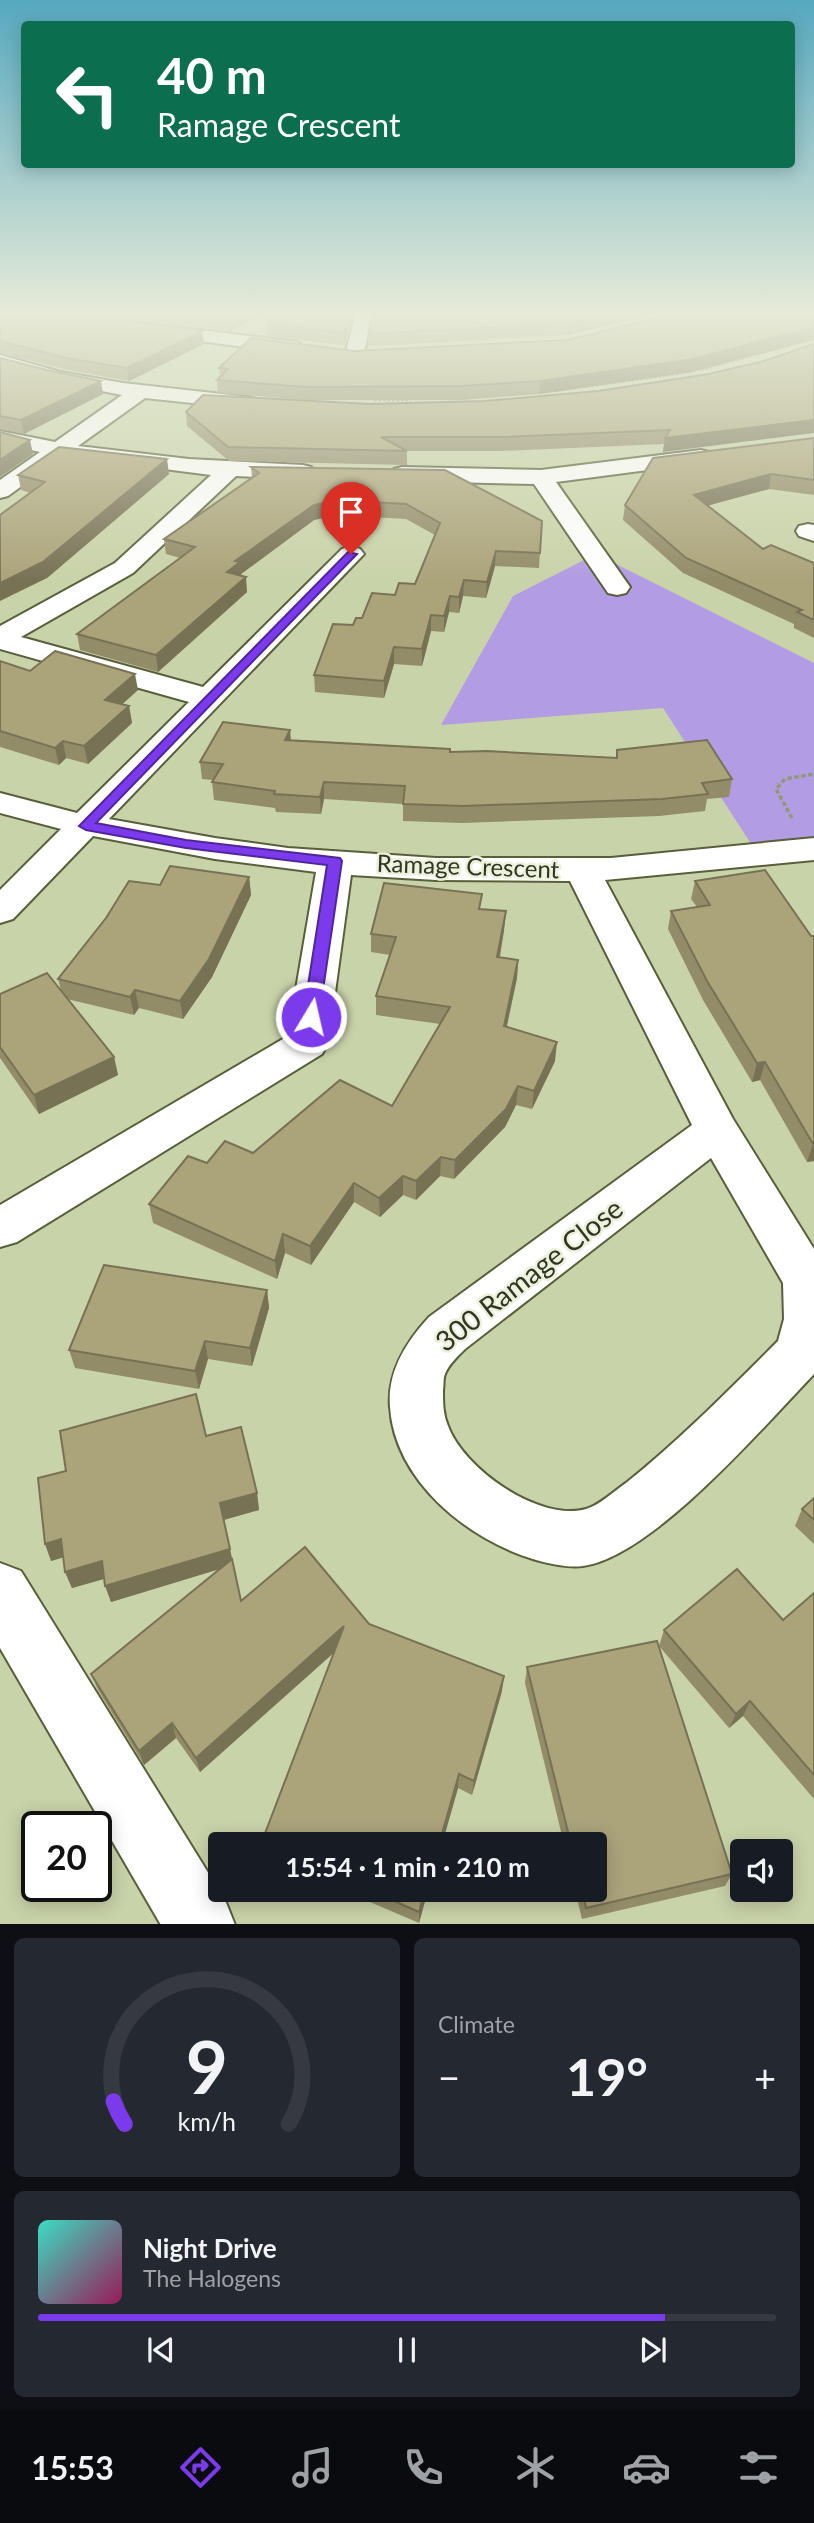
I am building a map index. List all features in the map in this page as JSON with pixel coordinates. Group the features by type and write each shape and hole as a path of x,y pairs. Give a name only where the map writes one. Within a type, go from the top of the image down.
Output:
{"street":[{"path":"0,491 127,402"},
{"path":"239,402 271,405"},
{"path":"0,437 59,451 228,471 323,472"},
{"path":"378,473 541,477 719,454"},
{"path":"0,639 124,568 228,471"},
{"path":"541,477 617,587"},
{"path":"0,911 351,554"},
{"path":"0,639 209,698"},
{"name":"Ramage Crescent","path":"0,803 86,826 186,844 335,861 504,870 662,866 805,837"},
{"path":"0,1228 307,1044 335,861"},
{"name":"300 Ramage Close","path":"582,870 717,1130 807,1280 811,1309 809,1330 798,1356 653,1497 623,1519 586,1538 554,1537 516,1525 478,1504 447,1475 425,1441 416,1409 418,1377 428,1354 447,1333 717,1130"},
{"path":"0,1592 200,1924"}],"path":[{"path":"805,837 776,789 785,779 814,774"}],"shaded area":[{"path":"596,554 814,663 814,849 759,856 663,708 441,725 513,596"}],"building":[{"path":"0,402 58,402 21,420 0,416"},
{"path":"196,402 370,404 814,402 814,420 665,438 670,430 501,437 381,437 407,451 228,447 186,412"},
{"path":"0,432 30,440 0,460"},
{"path":"814,438 814,480 771,474 694,495 763,549 771,545 814,563 814,620 797,612 802,610 686,558 625,505 653,458"},
{"path":"59,447 167,459 43,562 0,583 0,515 45,482 18,475"},
{"path":"251,467 445,470 542,521 540,553 496,551 487,582 464,580 459,597 450,596 444,616 431,615 422,649 394,647 384,681 314,675 333,624 353,625 356,618 362,618 372,593 395,595 399,583 415,584 440,523 406,504 337,500 314,505 235,561 240,562 227,572 246,577 156,655 77,634 195,547 164,539 259,473"},
{"path":"55,651 135,674 105,700 129,706 84,746 63,741 55,748 0,731 0,661 30,671"},
{"path":"223,722 290,730 285,740 450,749 450,752 487,751 617,758 617,750 707,740 732,779 702,783 708,794 662,799 463,806 403,804 405,786 324,782 320,797 274,794 275,791 212,782 223,764 200,762"},
{"path":"170,866 249,877 209,959 180,1001 135,990 130,997 58,979 106,918 129,881 160,885"},
{"path":"765,870 811,936 814,936 813,1144 765,1062 757,1063 707,981 671,911 710,905 695,881"},
{"path":"384,883 482,894 479,909 506,911 497,957 518,960 504,1026 557,1042 534,1091 518,1086 506,1109 455,1160 441,1157 416,1181 403,1176 379,1198 354,1183 310,1246 283,1234 275,1261 149,1204 188,1156 207,1163 225,1141 253,1153 340,1080 392,1106 450,1007 376,996 396,937 371,934"},
{"path":"47,973 114,1057 34,1095 0,1047 0,994"},
{"path":"104,1265 267,1290 250,1348 205,1341 195,1371 69,1350"},
{"path":"196,1394 206,1436 241,1427 257,1493 220,1503 230,1549 105,1586 102,1561 65,1572 61,1539 45,1544 38,1478 66,1471 60,1431"},
{"path":"814,1498 814,1520 802,1509"},
{"path":"305,1547 369,1624 504,1676 474,1781 459,1774 442,1832 266,1832 344,1626 196,1758 172,1723 139,1751 91,1674 232,1559 241,1601"},
{"path":"737,1569 783,1620 814,1593 814,1775 750,1701 736,1714 664,1630"},
{"path":"657,1641 730,1874 586,1908 585,1902 607,1902 607,1832 568,1832 527,1667"},
{"path":"396,1902 422,1902 419,1912"}],"route":[{"path":"311,1017 335,861 186,844 86,826 351,554"}]}
